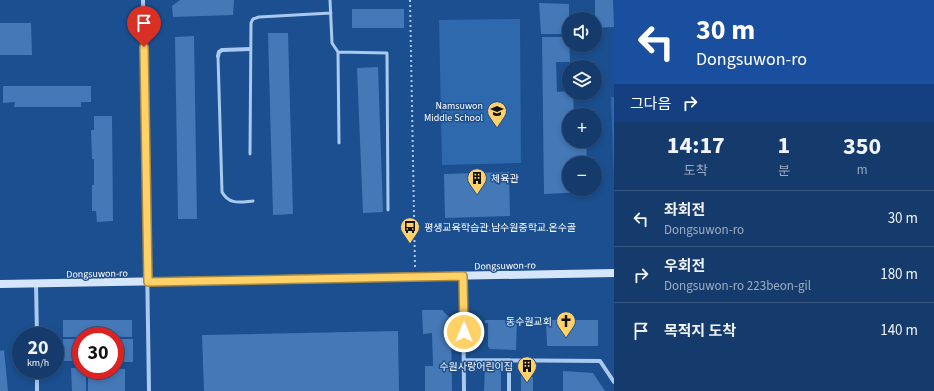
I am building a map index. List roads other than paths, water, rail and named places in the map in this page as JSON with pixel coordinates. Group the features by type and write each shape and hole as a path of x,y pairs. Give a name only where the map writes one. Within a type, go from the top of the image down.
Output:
{"main road":[{"name":"Dongsuwon-ro","path":"0,284 614,273"}],"street":[{"path":"143,0 149,391"},
{"path":"218,56 219,52 222,50 250,49"},
{"path":"463,276 464,391"},
{"path":"36,284 37,327"},
{"path":"464,360 600,361 614,382"},
{"path":"509,360 509,391"},
{"path":"37,379 37,391"}],"lane":[{"path":"330,0 332,43 338,52 339,143"},
{"path":"250,154 250,49 251,24 253,19 259,17 331,13"},
{"path":"338,52 387,53 388,210"},
{"path":"218,56 222,192 227,200 253,201"}],"place":[{"name":"Namsuwon Middle School","path":"497,128"},
{"name":"체육관","path":"477,195"},
{"name":"평생교육학습관.남수원중학교.온수골","path":"410,244"},
{"name":"동수원교회","path":"566,338"},
{"name":"수원사랑어린이집","path":"527,383"}]}
